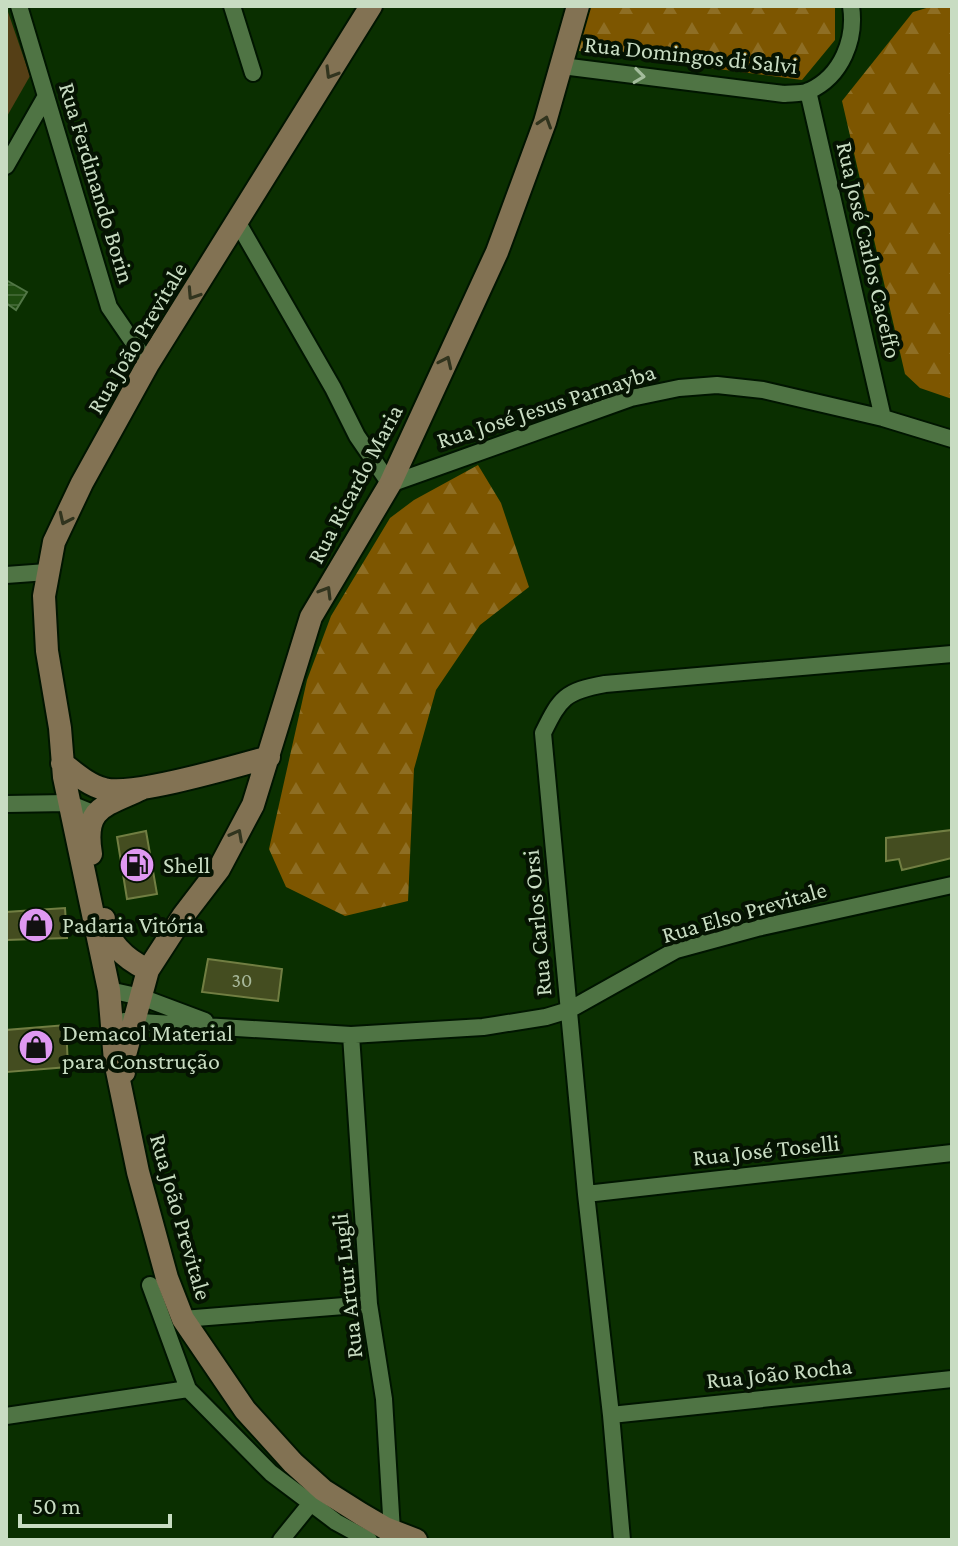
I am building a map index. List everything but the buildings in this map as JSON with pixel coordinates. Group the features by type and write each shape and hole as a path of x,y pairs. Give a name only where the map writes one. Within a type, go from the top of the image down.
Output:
{"main road":[{"name":"Rua João Previtale","path":"371,6 148,364 82,483 54,542 44,596 47,651 68,803 109,990 115,1061 138,1172 167,1278 183,1319 245,1410 293,1463 323,1490 392,1531 416,1540"},
{"name":"Rua Ricardo Maria","path":"148,970 183,916 219,869 253,805 311,617 390,484 497,252 545,122 578,6"},
{"path":"62,763 107,791 141,789 269,757"},
{"path":"141,789 95,814 88,827 88,837 105,926 113,943 123,954 148,970"},
{"name":"Rua João Previtale","path":"123,1090 125,1055 148,970"}],"street":[{"name":"Rua Ferdinando Borin","path":"19,6 109,307 148,364"},
{"path":"232,6 253,73"},
{"name":"Rua Domingos di Salvi","path":"562,66 784,94 808,91 840,64 850,46 851,6"},
{"name":"Rua José Carlos Caceffo","path":"808,91 883,418"},
{"path":"6,166 46,96"},
{"path":"238,223 333,388 357,436 390,484"},
{"name":"Rua José Jesus Parnayba","path":"390,484 631,398 679,388 717,385 763,390 883,418 952,439"},
{"path":"6,575 47,572"},
{"name":"Rua Carlos Orsi","path":"622,1540 543,733 557,704 579,688 952,654"},
{"path":"6,804 68,803 95,814"},
{"name":"Rua Elso Previtale","path":"136,1023 351,1035 483,1027 546,1017 569,1010 676,950 757,928 952,885"},
{"path":"109,990 141,997"},
{"name":"Rua Elso Previtale","path":"141,997 225,1029"},
{"path":"111,1019 136,1023"},
{"name":"Rua Artur Lugli","path":"351,1035 369,1304 384,1399 392,1531"},
{"name":"Rua José Toselli","path":"586,1194 952,1153"},
{"name":"Rua João Previtale","path":"150,1285 188,1389 271,1473 336,1522 369,1540"},
{"path":"183,1319 369,1304"},
{"name":"Rua João Rocha","path":"611,1415 952,1379"},
{"path":"6,1416 188,1389"},
{"path":"281,1540 311,1503"}],"green space":[{"path":"584,6 835,6 835,40 802,80 579,51"},
{"path":"933,6 952,6 952,399 920,388 905,374 842,101 913,12"},
{"path":"478,465 501,503 529,587 480,625 436,690 414,769 408,901 345,916 286,887 269,849 307,680 331,616 390,518 414,500"}],"shaded area":[{"path":"6,6 30,76 6,118"},
{"path":"6,280 27,292 16,310 6,303"}],"place":[{"name":"Shell","path":"137,865"},
{"name":"Padaria Vitória","path":"36,925"},
{"name":"Demacol Material para Construção","path":"36,1047"}]}
